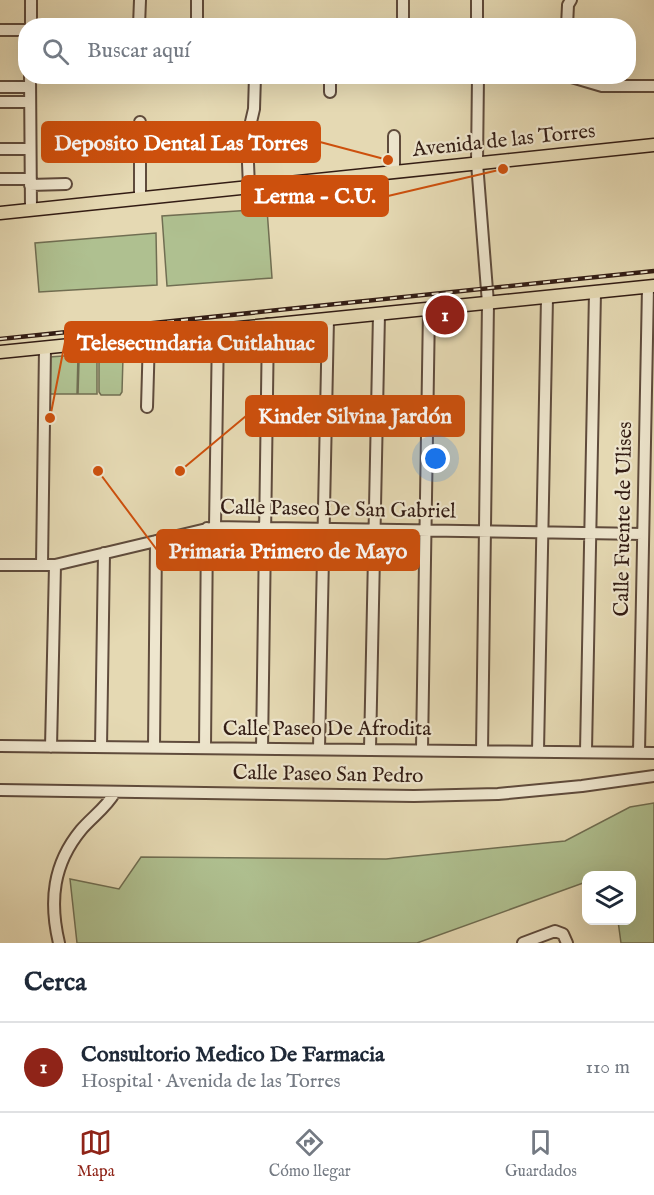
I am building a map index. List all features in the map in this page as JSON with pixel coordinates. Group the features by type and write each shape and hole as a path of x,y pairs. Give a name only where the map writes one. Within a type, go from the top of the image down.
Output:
{"main road":[{"name":"Avenida de las Torres","path":"0,213 654,145"},
{"path":"635,147 654,150"},
{"path":"0,352 651,286"}],"street":[{"path":"31,0 31,18"},
{"path":"139,18 140,0"},
{"path":"197,0 197,18"},
{"path":"403,18 404,0"},
{"path":"477,0 477,18"},
{"path":"567,18 568,5 571,0"},
{"path":"0,30 18,30"},
{"path":"0,87 18,84"},
{"path":"30,84 31,210"},
{"path":"249,187 248,139 254,109 255,84"},
{"path":"330,84 330,92"},
{"path":"478,84 477,163 488,303 482,751"},
{"path":"595,84 654,86"},
{"path":"0,102 30,102"},
{"path":"140,122 140,198"},
{"path":"394,136 394,171"},
{"path":"0,149 29,149"},
{"path":"0,179 66,184"},
{"name":"Calle Fuente de Ulises","path":"639,752 651,286"},
{"path":"586,751 595,292"},
{"path":"538,751 546,298"},
{"path":"422,749 429,309"},
{"path":"370,749 379,314"},
{"path":"319,748 328,319"},
{"path":"262,749 268,324"},
{"path":"205,748 218,330"},
{"path":"147,407 148,337"},
{"path":"42,565 45,348"},
{"name":"Calle Paseo De San Gabriel","path":"0,565 55,565 211,527 643,534"},
{"path":"154,747 156,542"},
{"path":"101,747 104,553"},
{"path":"51,747 55,565"},
{"name":"Calle Paseo De Afrodita","path":"0,746 654,753"},
{"name":"Calle Paseo San Pedro","path":"0,790 414,796 498,794 654,776"},
{"path":"59,943 53,908 59,867 67,849 81,830 115,792"},
{"path":"524,943 555,931 560,932 566,938 567,943"}],"green space":[{"path":"267,209 272,278 167,286 162,216"},
{"path":"156,233 157,285 39,292 35,243"},
{"path":"78,355 77,394 48,394 49,357"},
{"path":"102,355 123,357 120,395 101,395 99,392 99,357"},
{"path":"79,361 97,361 97,394 78,394"},
{"path":"654,803 654,943 621,943 619,925 636,925 636,871 582,871 582,883 417,943 77,943 70,879 119,889 141,857 386,859 565,841 630,807"}],"railway":[{"path":"0,339 654,271"}],"place":[{"name":"Deposito Dental Las Torres","path":"388,160"},
{"name":"Lerma - C.U.","path":"503,169"},
{"name":"Consultorio Medico De Farmacia","path":"445,315"},
{"name":"Telesecundaria Cuitlahuac","path":"50,418"},
{"name":"Primaria Primero de Mayo","path":"98,471"},
{"name":"Kinder Silvina Jardón","path":"180,471"}]}
